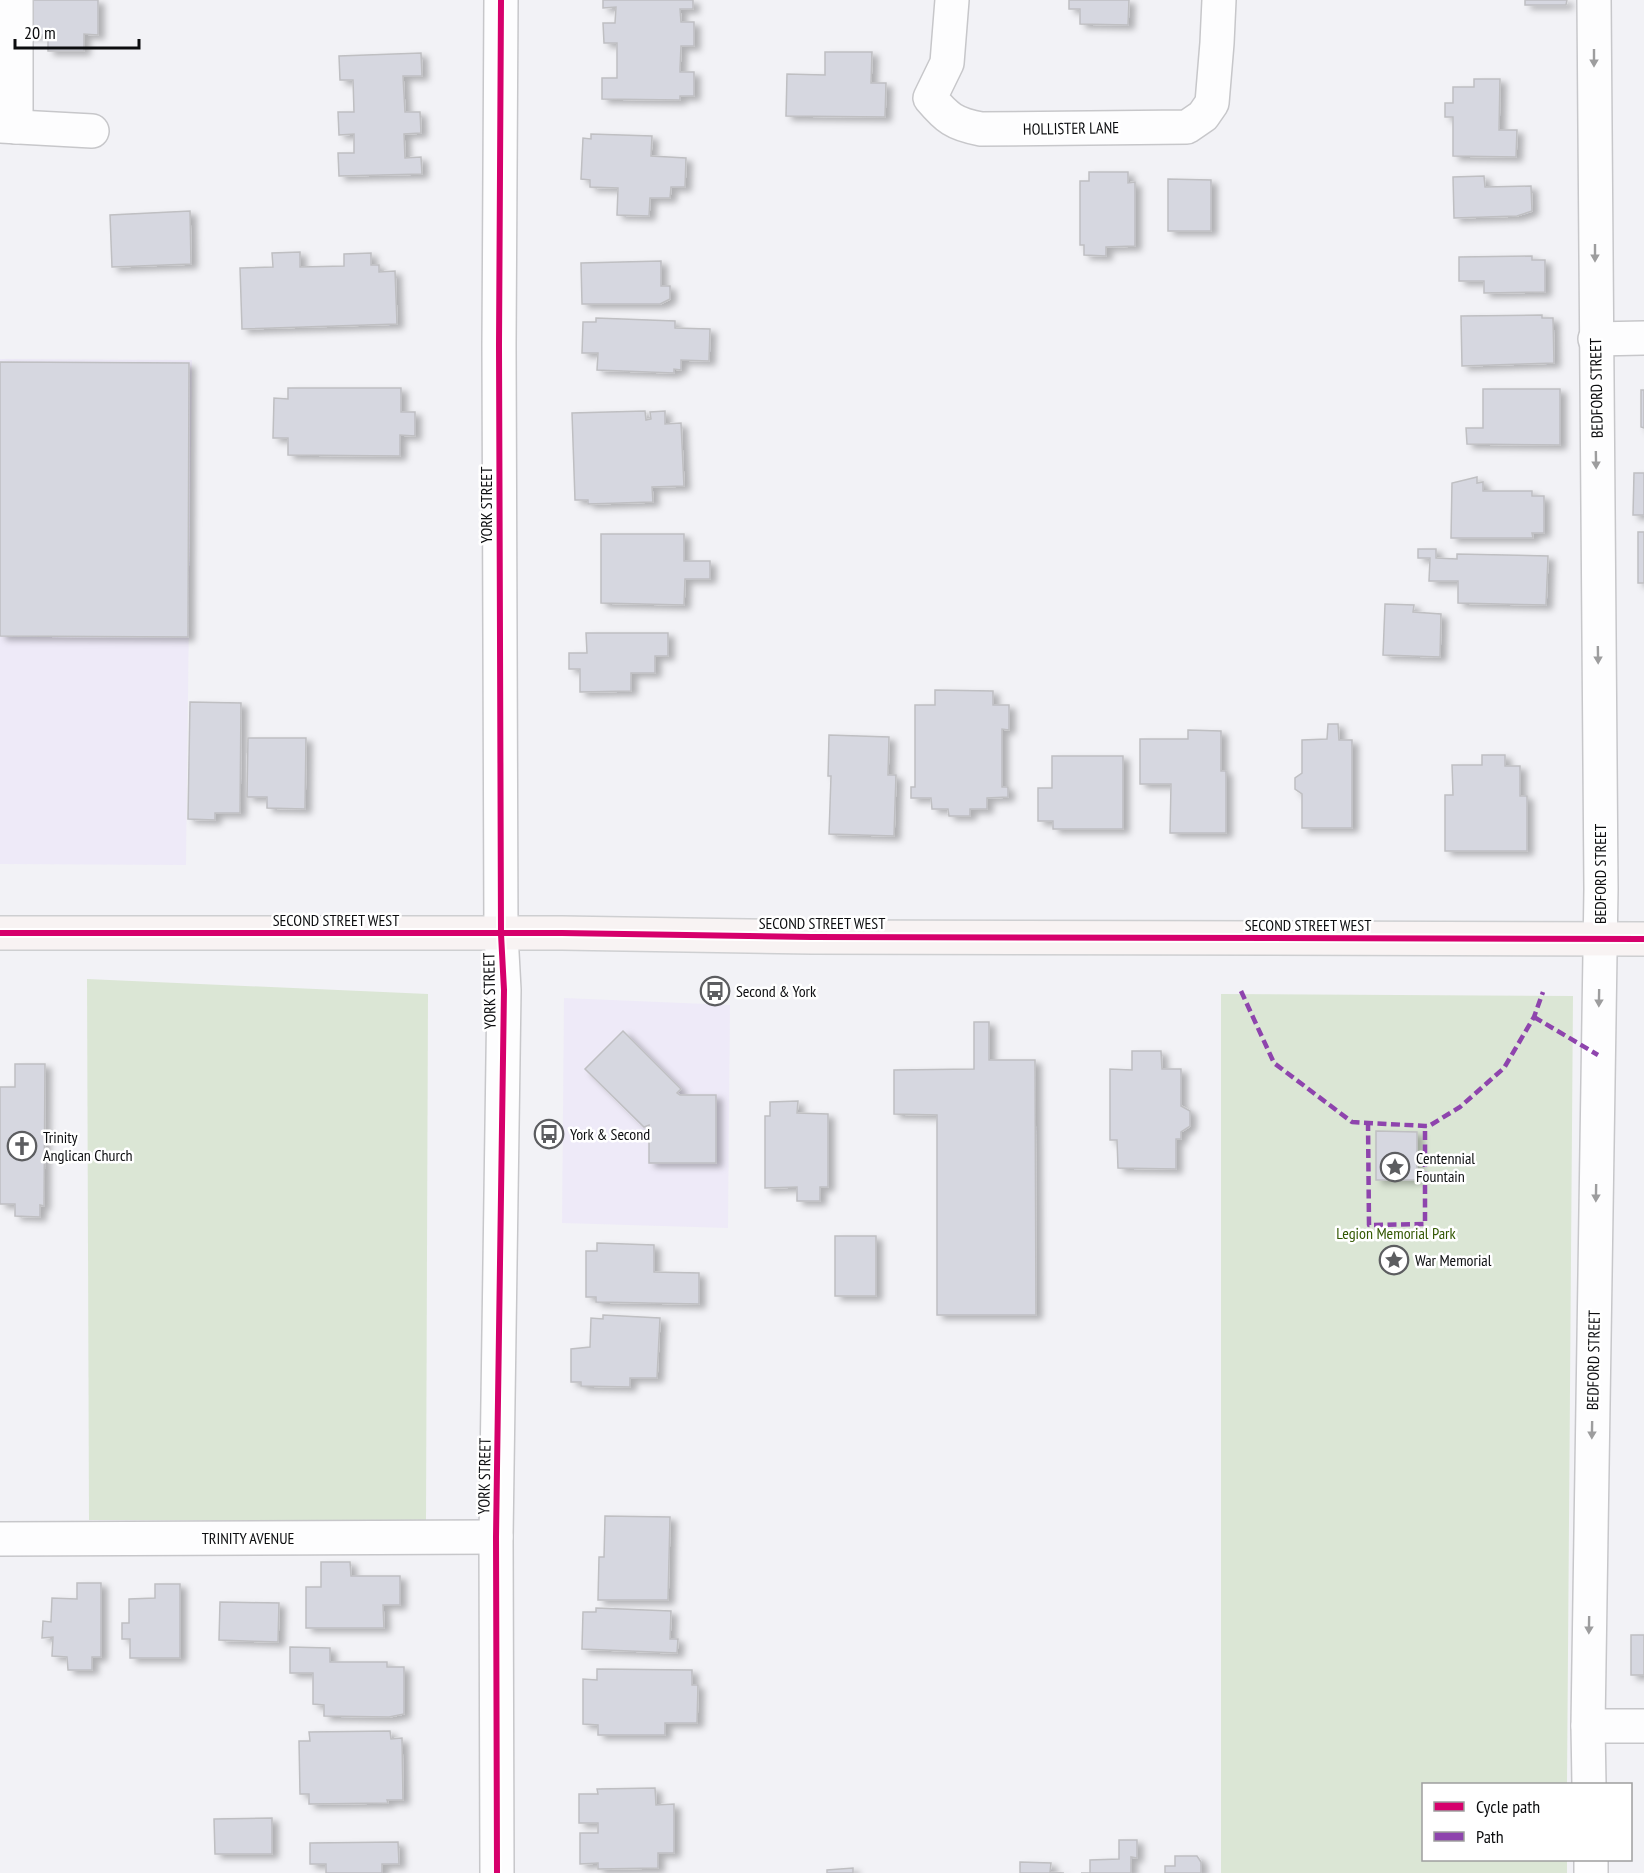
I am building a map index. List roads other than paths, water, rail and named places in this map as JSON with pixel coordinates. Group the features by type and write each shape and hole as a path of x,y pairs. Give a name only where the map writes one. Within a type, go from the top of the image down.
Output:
{"main road":[{"name":"SECOND STREET WEST","path":"0,933 562,933 812,937 1644,939"}],"street":[{"path":"16,0 8,127 92,131"},
{"name":"YORK STREET","path":"497,1873 496,1537 504,990 501,934 499,357 501,0"},
{"name":"HOLLISTER LANE","path":"952,0 947,63 930,98 946,117 965,126 981,129 1187,127 1203,116 1212,103 1218,0"},
{"name":"BEDFORD STREET","path":"1589,1783 1601,877 1594,0"},
{"path":"1595,339 1644,338"},
{"name":"TRINITY AVENUE","path":"0,1539 496,1537"},
{"path":"1588,1726 1644,1726"}],"place":[{"name":"Second & York","path":"715,991"},
{"name":"York & Second","path":"549,1134"},
{"name":"Trinity Anglican Church","path":"22,1146"},
{"name":"Centennial Fountain","path":"1395,1167"},
{"name":"War Memorial","path":"1394,1260"}],"park label":[{"name":"Legion Memorial Park","path":"1396,1233"}]}
